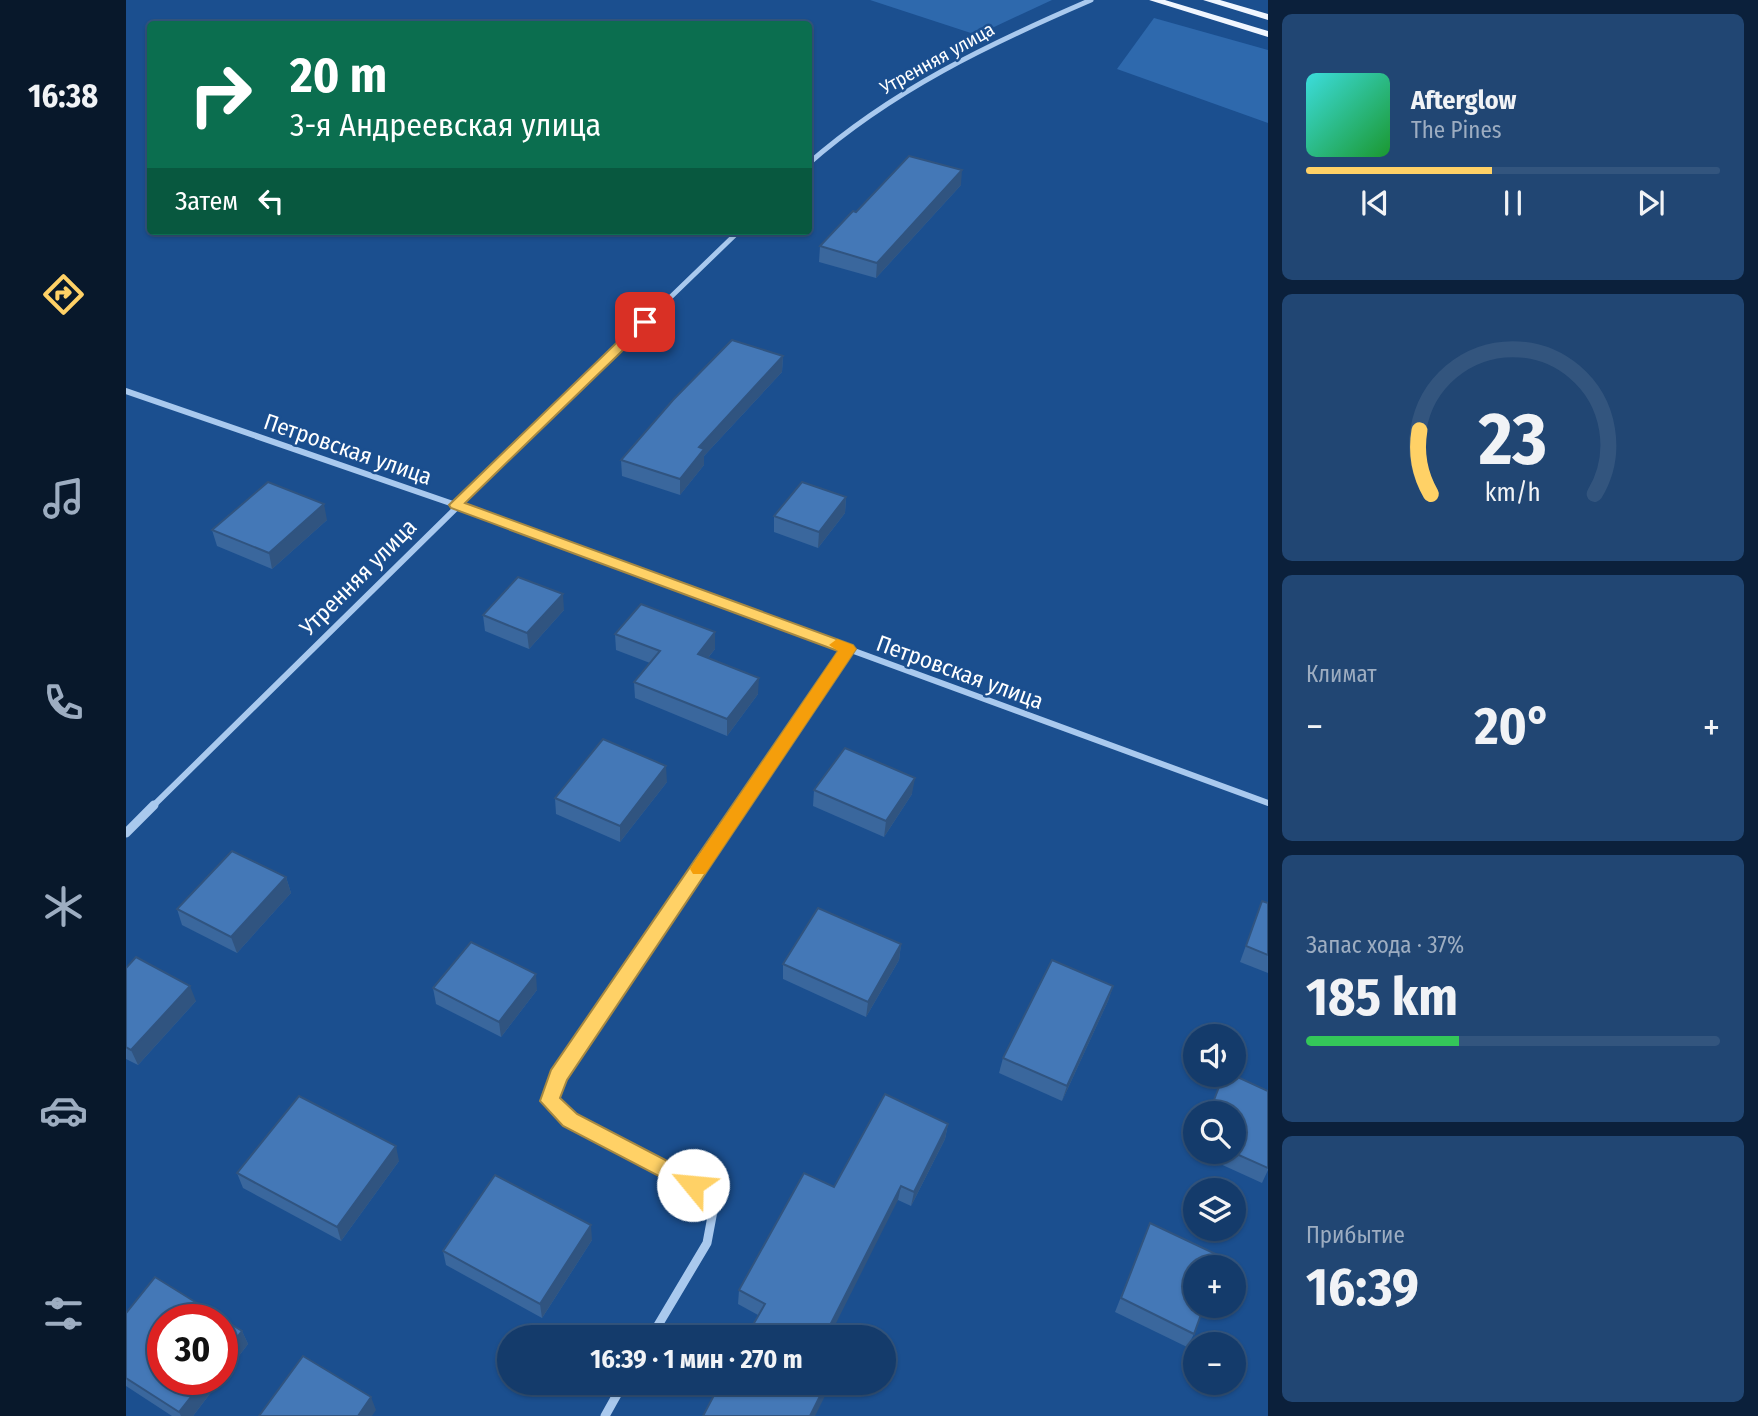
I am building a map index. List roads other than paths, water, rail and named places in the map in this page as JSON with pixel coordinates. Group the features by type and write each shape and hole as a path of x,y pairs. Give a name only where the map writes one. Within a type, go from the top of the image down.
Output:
{"main road":[{"path":"1154,0 1268,34"},
{"path":"1208,0 1268,17"}],"street":[{"name":"Утренняя улица","path":"812,160 898,95 1024,28 1091,0"},
{"name":"Утренняя улица","path":"126,834 456,505 735,235"},
{"name":"Петровская улица","path":"126,391 456,505 1268,803"},
{"path":"658,1325 707,1243 713,1211 693,1185 570,1120 549,1101 558,1076 848,649"},
{"path":"605,1416 617,1395"}]}
